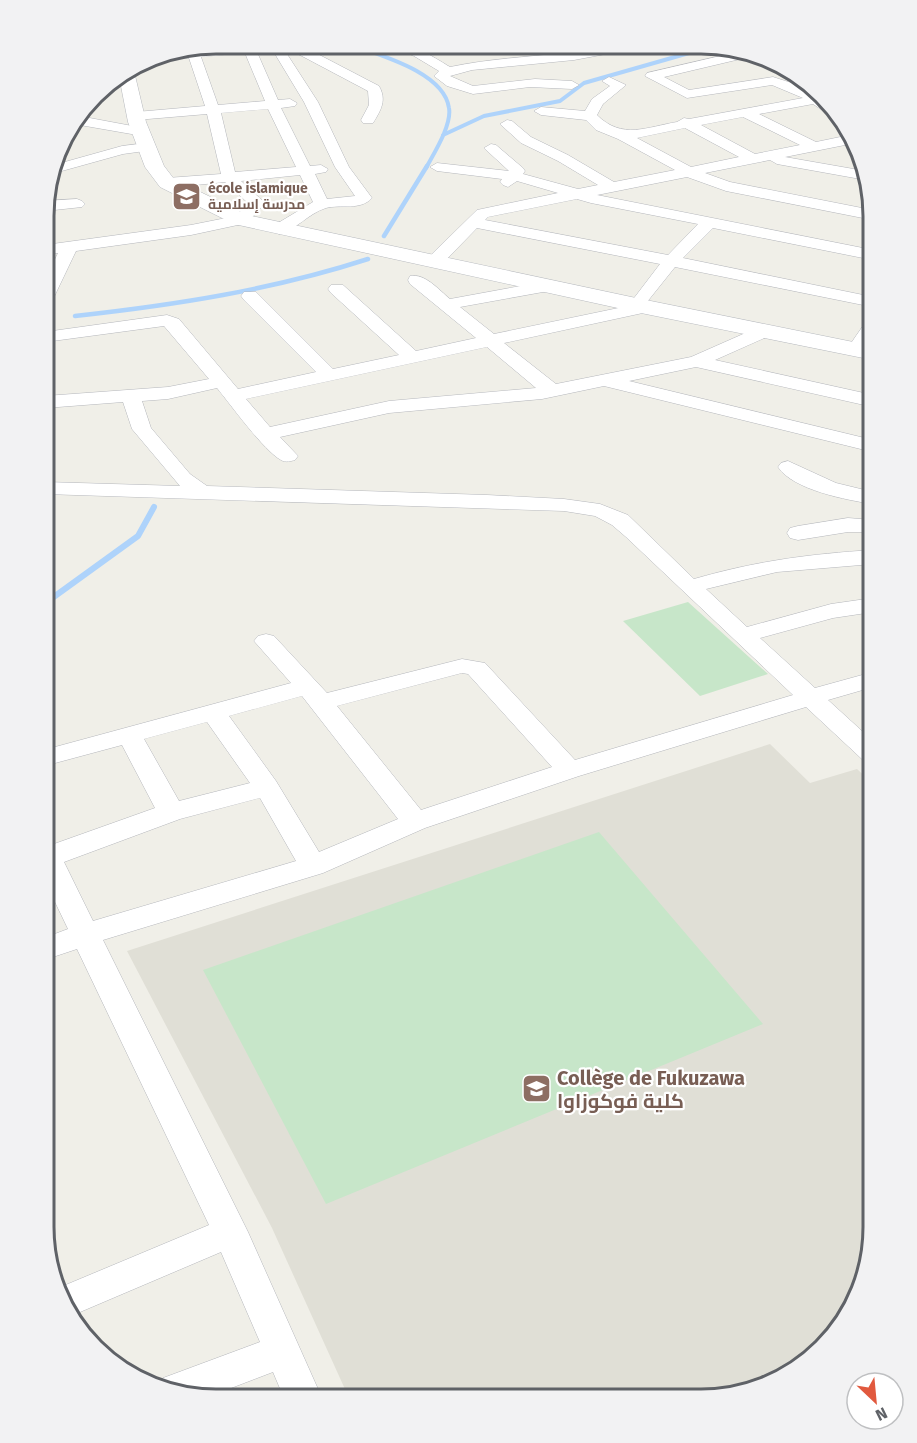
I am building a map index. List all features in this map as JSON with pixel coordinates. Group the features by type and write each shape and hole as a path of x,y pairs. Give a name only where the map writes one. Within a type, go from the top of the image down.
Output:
{"street":[{"path":"251,54 273,105 322,204"},
{"path":"279,229 322,204 353,202 364,198 342,167 311,102 284,63 281,54"},
{"path":"308,54 374,89 378,98 376,108 368,120"},
{"path":"428,54 448,71"},
{"path":"526,54 561,70"},
{"path":"579,84 528,83 476,91 451,85 441,76 448,71 536,58 585,54"},
{"path":"54,249 191,230 241,220 256,203 229,178 213,110 194,55"},
{"path":"574,56 592,66 569,71 597,102"},
{"path":"679,102 652,76 731,57"},
{"path":"590,116 597,102 619,85 612,73"},
{"path":"129,80 142,131 155,167 167,183 241,220 641,306 863,351"},
{"path":"805,92 773,81 679,102 671,117 688,123 758,158 857,175"},
{"path":"623,136 745,113 810,95"},
{"path":"85,121 142,131 213,110 311,102"},
{"path":"541,111 590,116 601,127 623,136 689,172 744,190 863,213"},
{"path":"745,113 815,147"},
{"path":"507,124 526,140 563,158 611,188"},
{"path":"62,167 122,150 142,131"},
{"path":"478,218 578,194 844,142"},
{"path":"435,261 478,218 518,171 491,148"},
{"path":"167,183 342,167"},
{"path":"437,167 514,176 578,194 710,224 863,253"},
{"path":"54,206 77,204"},
{"path":"478,218 525,231 863,300"},
{"path":"54,401 227,389 329,375 641,306 671,261 710,224"},
{"path":"54,279 69,248"},
{"path":"416,280 552,391"},
{"path":"444,305 548,286"},
{"path":"337,289 412,357"},
{"path":"250,296 329,375"},
{"path":"54,336 167,320 173,323 227,389 288,456"},
{"path":"266,434 389,407 522,396 552,391 696,361 765,331"},
{"path":"696,361 863,399"},
{"path":"604,380 863,444"},
{"path":"131,397 142,429 183,478 200,491"},
{"path":"788,467 800,477 863,495"},
{"path":"54,488 564,504 600,510 620,520 634,532 690,587 863,746"},
{"path":"798,533 848,525 863,526"},
{"path":"690,587 745,571 777,565 863,558"},
{"path":"742,635 831,611 863,606"},
{"path":"266,641 314,695 415,822"},
{"path":"54,755 214,713 470,666 476,668 570,770"},
{"path":"54,945 313,866 415,822 570,770 863,683"},
{"path":"214,713 267,787 313,866"},
{"path":"130,736 171,812"},
{"path":"54,851 171,812 267,787"},
{"path":"54,870 230,1232 299,1389"},
{"path":"71,1299 230,1232"},
{"path":"189,1387 283,1351"}],"shaded area":[{"name":"Collège de Fukuzawa كلية فوكوزاوا","path":"770,744 810,783 857,769 863,775 863,1238 860,1259 846,1299 823,1334 800,1356 763,1377 733,1386 712,1389 345,1389 272,1228 127,951"}],"green space":[{"path":"688,602 768,674 700,696 623,621"},
{"path":"599,832 763,1024 326,1204 203,970"}],"waterway":[{"path":"376,54 408,67 435,84 444,95 449,108 448,122 443,135"},
{"path":"443,135 484,116 560,101 584,83 686,54"},
{"path":"426,168 443,135"},
{"path":"384,236 427,166"},
{"path":"75,316 149,307 259,288 368,259"},
{"path":"54,597 138,536 154,507"}],"place":[{"name":"école islamique مدرسة إسلامية","path":"187,196"},
{"name":"Collège de Fukuzawa كلية فوكوزاوا","path":"536,1089"}]}
